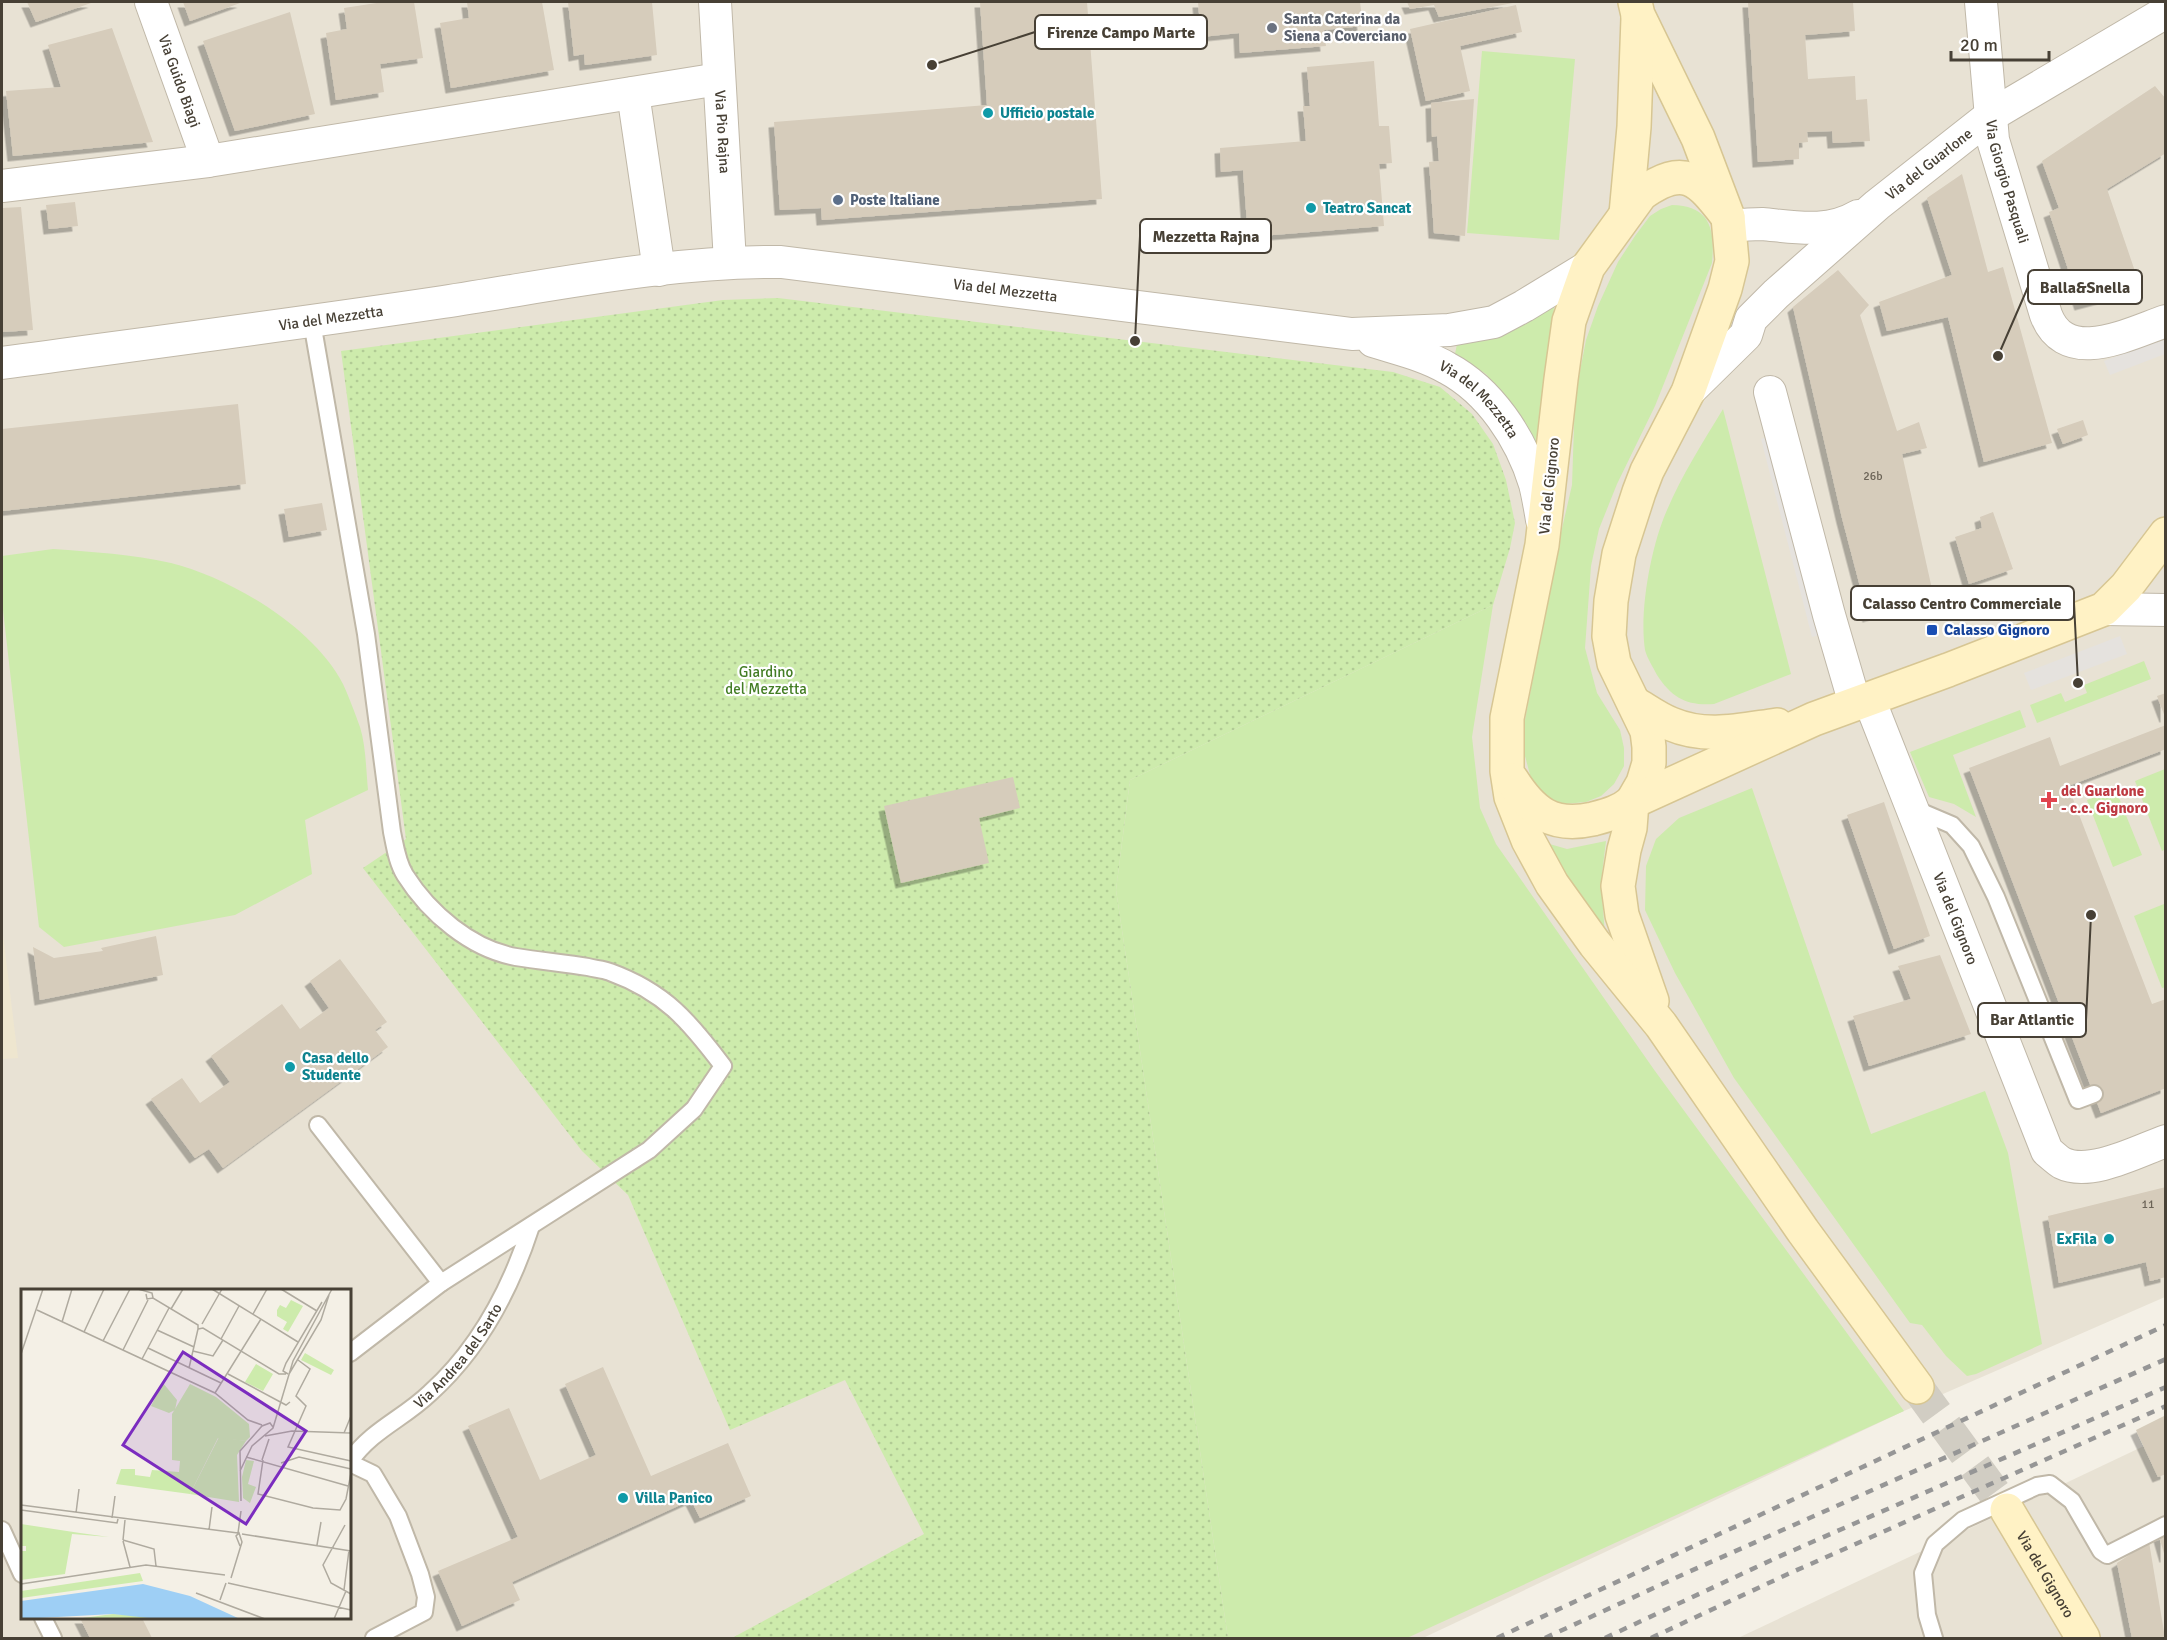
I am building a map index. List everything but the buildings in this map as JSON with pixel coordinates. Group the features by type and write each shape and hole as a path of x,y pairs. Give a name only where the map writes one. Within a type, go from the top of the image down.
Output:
{"main road":[{"name":"Via del Gignoro","path":"1626,214 1634,127 1636,8"},
{"name":"Via del Gignoro","path":"1636,8 1698,138 1728,222 1732,261 1730,273 1688,392 1647,471 1639,492 1622,546 1611,601 1609,636 1614,663 1647,732 1649,763 1643,783 1632,802 1630,828 1620,871 1619,901 1626,929 1661,1025"},
{"name":"Via del Gignoro","path":"1728,222 1708,191 1689,178 1674,178 1652,186 1641,194 1588,267 1569,321 1542,545 1507,718 1507,771 1511,797 1528,840 1552,884 1595,944 1661,1025 1803,1231 1917,1387"},
{"path":"1507,771 1529,804 1547,817 1577,821 1610,815 1632,802 1814,719 2104,609 2126,587 2166,534"},
{"path":"1634,703 1669,724 1704,733 1724,733 1814,719"},
{"name":"Via del Gignoro","path":"2007,1510 2083,1638"}],"street":[{"name":"Via Guido Biagi","path":"151,2 208,161"},
{"name":"Via Pio Rajna","path":"716,2 730,262"},
{"name":"Via Giorgio Pasquali","path":"1981,2 1990,116 1996,152 2052,329 2076,342 2091,344 2166,321"},
{"name":"Via del Guarlone","path":"1688,392 1746,335 1751,319 1776,294 1877,205 1990,116 2166,12"},
{"path":"2,186 208,161 719,80"},
{"path":"633,93 659,270"},
{"name":"Via del Guarlone","path":"1728,222 1802,229 1820,228 1854,219 1877,205"},
{"name":"Via del Mezzetta","path":"2,363 312,322 659,270 730,262 781,262 1352,334 1449,330 1494,322 1588,267"},
{"name":"Via del Mezzetta","path":"1352,334 1422,356 1445,366 1480,391 1508,427 1524,455 1535,484 1544,526"},
{"name":"Via del Gignoro","path":"1770,392 1829,615 1862,701 1911,808 2047,1151 2061,1163 2077,1167 2095,1166 2166,1141"},
{"path":"2104,609 2166,609"}],"lane":[{"path":"312,322 366,634 392,832 397,857 405,874 428,903 452,926 485,948 514,957 609,971 660,996 691,1024 723,1066 694,1109 649,1150 441,1284 351,1352"},
{"path":"1911,808 1952,825 1971,846 1996,897 2078,1100 2094,1095"},
{"path":"318,1125 441,1284"},
{"name":"Via Andrea del Sarto","path":"351,1460 361,1445 429,1395 462,1361 487,1325 522,1253 531,1226"},
{"path":"351,1463 373,1474 398,1516 420,1574 426,1597 424,1612 374,1638"},
{"path":"1934,1638 1928,1615 1923,1573 1935,1544 1963,1520 2037,1486 2050,1484 2072,1501 2101,1551 2107,1556 2166,1525"},
{"path":"2,1530 21,1572"},
{"path":"44,1619 53,1638"}],"shaded area":[{"path":"2,2 2165,2 2165,1297 1904,1411 1423,1638 2,1638"},
{"path":"2165,338 2165,354 2110,375 2104,361"},
{"path":"1778,434 1830,632 1812,637 1761,439"},
{"path":"2120,636 2127,654 2031,690 2024,673"},
{"path":"2,927 18,1058 2,1059"},
{"path":"2165,1436 2165,1638 1738,1638"}],"green space":[{"path":"1482,51 1575,59 1559,240 1467,233"},
{"path":"1672,205 1695,210 1708,222 1712,240 1712,263 1655,406 1617,484 1599,529 1591,566 1585,648 1597,693 1620,730 1624,748 1624,766 1614,784 1601,796 1586,802 1564,804 1546,798 1532,782 1525,756 1525,720 1572,485 1575,397 1586,340 1598,306 1618,262 1650,216"},
{"path":"1555,297 1540,454 1509,403 1486,374 1455,354 1457,344"},
{"name":"Giardino del Mezzetta","path":"778,298 1393,372 1440,387 1472,414 1493,444 1506,480 1515,523 1493,605 1130,780 1116,890 1228,1638 732,1638 924,1534 845,1380 730,1430 628,1195 582,1151 363,868 406,839 341,351 723,300"},
{"path":"1723,409 1791,674 1714,704 1696,704 1681,699 1668,690 1649,659 1645,650 1645,598 1651,560 1661,525 1686,471"},
{"path":"53,549 156,560 194,570 219,580 269,608 292,625 330,663 343,684 360,727 365,750 368,790 305,820 312,874 235,915 64,947 39,927 2,601 2,556"},
{"path":"1493,605 1472,737 1480,808 1496,844 1655,1071 1904,1411 1407,1638 1228,1638 1116,890 1130,780"},
{"path":"2144,661 2151,679 2037,723 2030,705 2061,693 2065,702 2087,693 2084,685"},
{"path":"2020,710 2026,727 1953,755 1976,817 1954,804 1929,797 1910,752"},
{"path":"2165,769 2166,849 2162,851 2135,781"},
{"path":"1752,788 1871,1134 1985,1091 2008,1153 2042,1344 1976,1374 1967,1376 1946,1356 1922,1325 1910,1323 1734,1078 1675,973 1645,910 1646,866 1656,839 1679,818"},
{"path":"2115,788 2142,855 2113,867 2087,800"},
{"path":"1606,841 1601,882 1605,935 1546,843 1567,849"},
{"path":"2164,904 2166,909 2166,987 2162,988 2134,916"}],"tunnel":[{"path":"1917,1387 2007,1510"}],"railway":[{"path":"1497,1638 2166,1325"},
{"path":"1545,1638 2166,1359"},
{"path":"1605,1638 1778,1557 2166,1387"},
{"path":"1651,1638 1788,1574 2166,1406"}],"place":[{"name":"Santa Caterina da Siena a Coverciano","path":"1272,28"},
{"name":"Firenze Campo Marte","path":"932,65"},
{"name":"Ufficio postale","path":"988,113"},
{"name":"Poste Italiane","path":"838,200"},
{"name":"Teatro Sancat","path":"1311,208"},
{"name":"Mezzetta Rajna","path":"1135,341"},
{"name":"Balla&Snella","path":"1998,356"},
{"name":"Calasso Gignoro","path":"1932,630"},
{"name":"Calasso Centro Commerciale","path":"2078,683"},
{"name":"del Guarlone - c.c. Gignoro","path":"2049,800"},
{"name":"Bar Atlantic","path":"2091,915"},
{"name":"Casa dello Studente","path":"290,1067"},
{"name":"ExFila","path":"2109,1239"},
{"name":"Villa Panico","path":"623,1498"}]}
